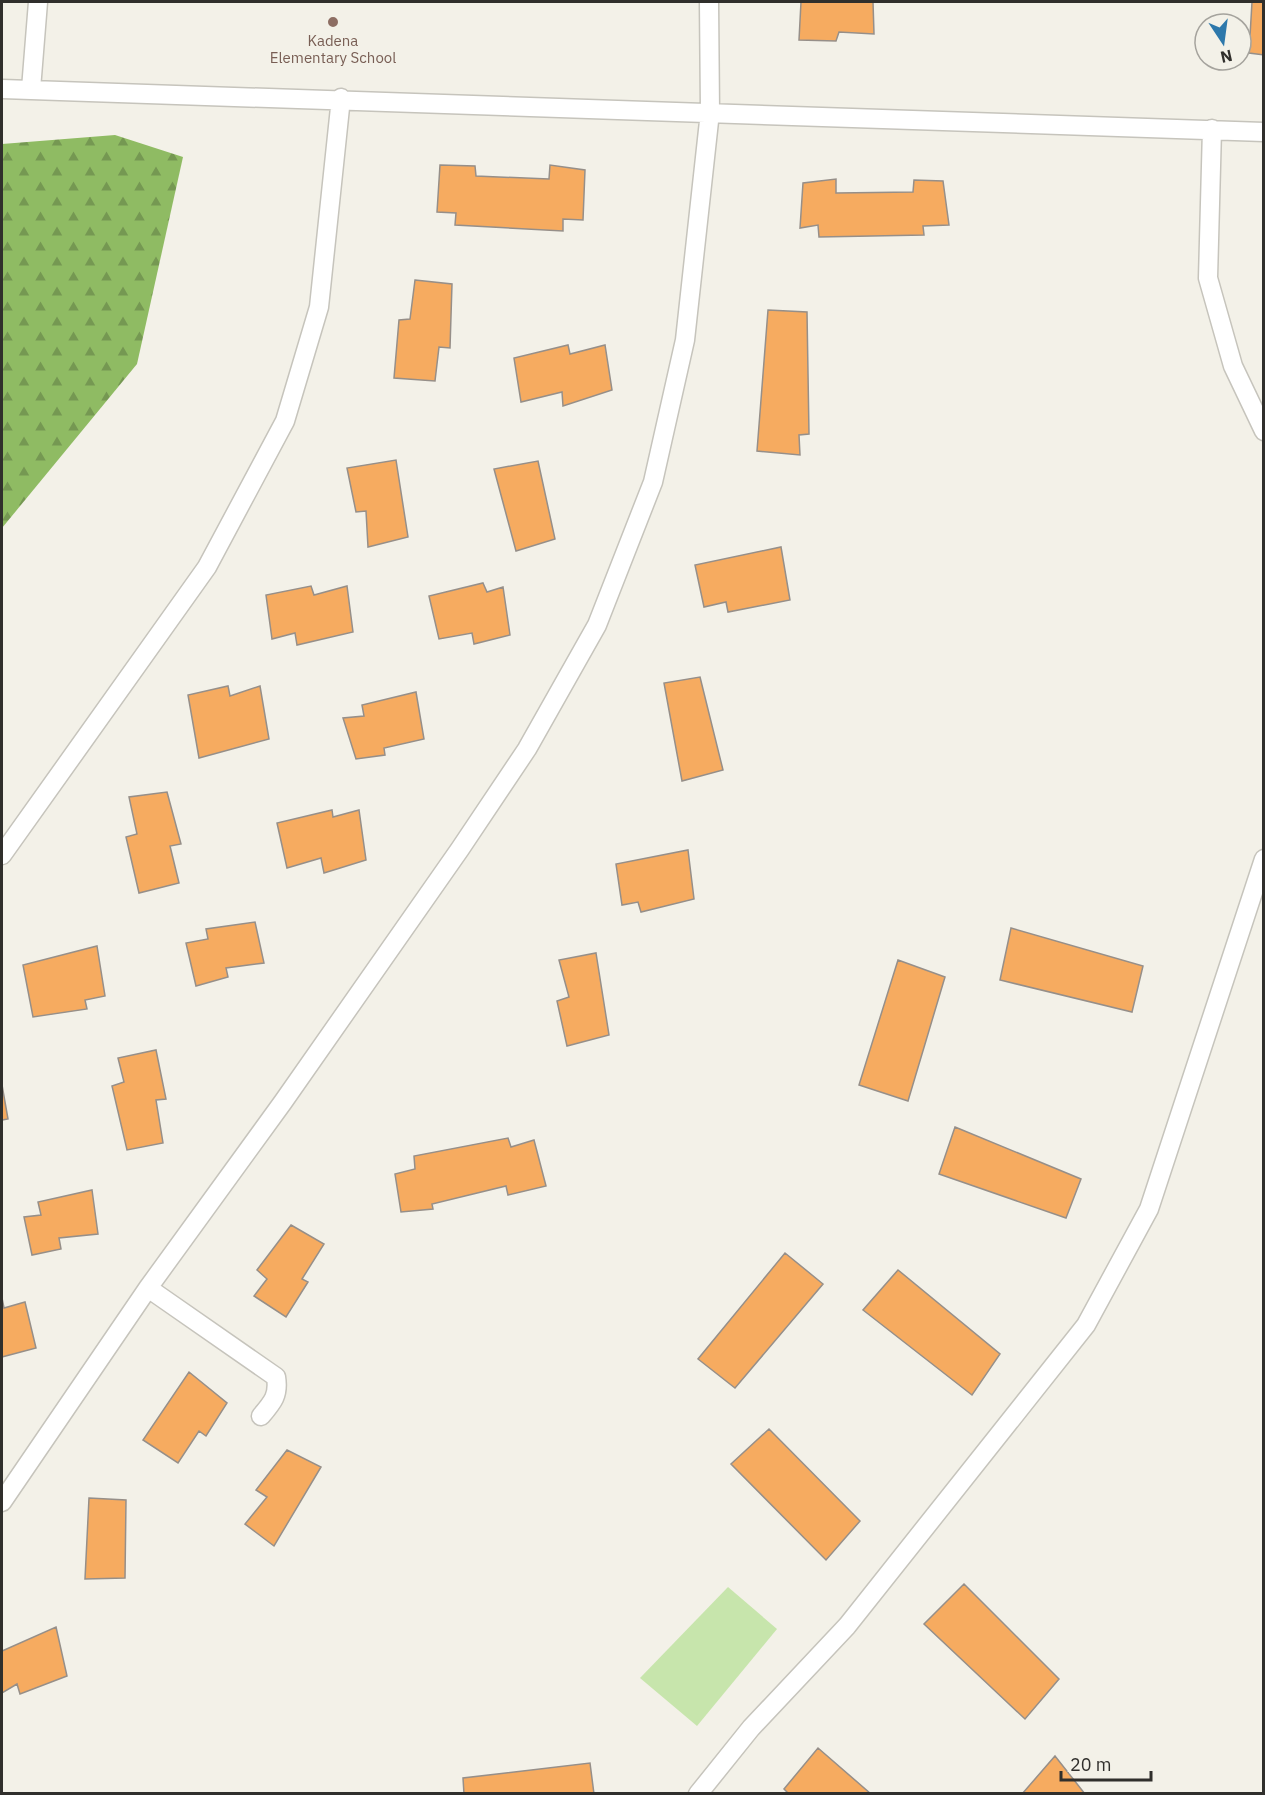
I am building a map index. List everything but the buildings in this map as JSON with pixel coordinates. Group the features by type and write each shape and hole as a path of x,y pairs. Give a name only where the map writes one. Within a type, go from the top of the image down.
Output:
{"lane":[{"path":"31,89 38,2"},
{"path":"2,1502 148,1288 283,1102 460,849 527,749 597,625 653,482 685,340 710,112 709,2"},
{"path":"2,88 1263,132"},
{"path":"2,855 207,567 257,478 285,421 319,307 341,99"},
{"path":"1212,129 1208,278 1233,366 1263,431"},
{"path":"698,1794 751,1728 847,1626 1086,1325 1149,1209 1263,859"},
{"path":"148,1288 276,1377 278,1391 275,1401 261,1416"}],"green space":[{"path":"115,135 183,157 137,364 2,528 2,144"},
{"path":"728,1587 777,1629 697,1726 640,1678"}],"place":[{"name":"Kadena Elementary School","path":"333,22"}]}
